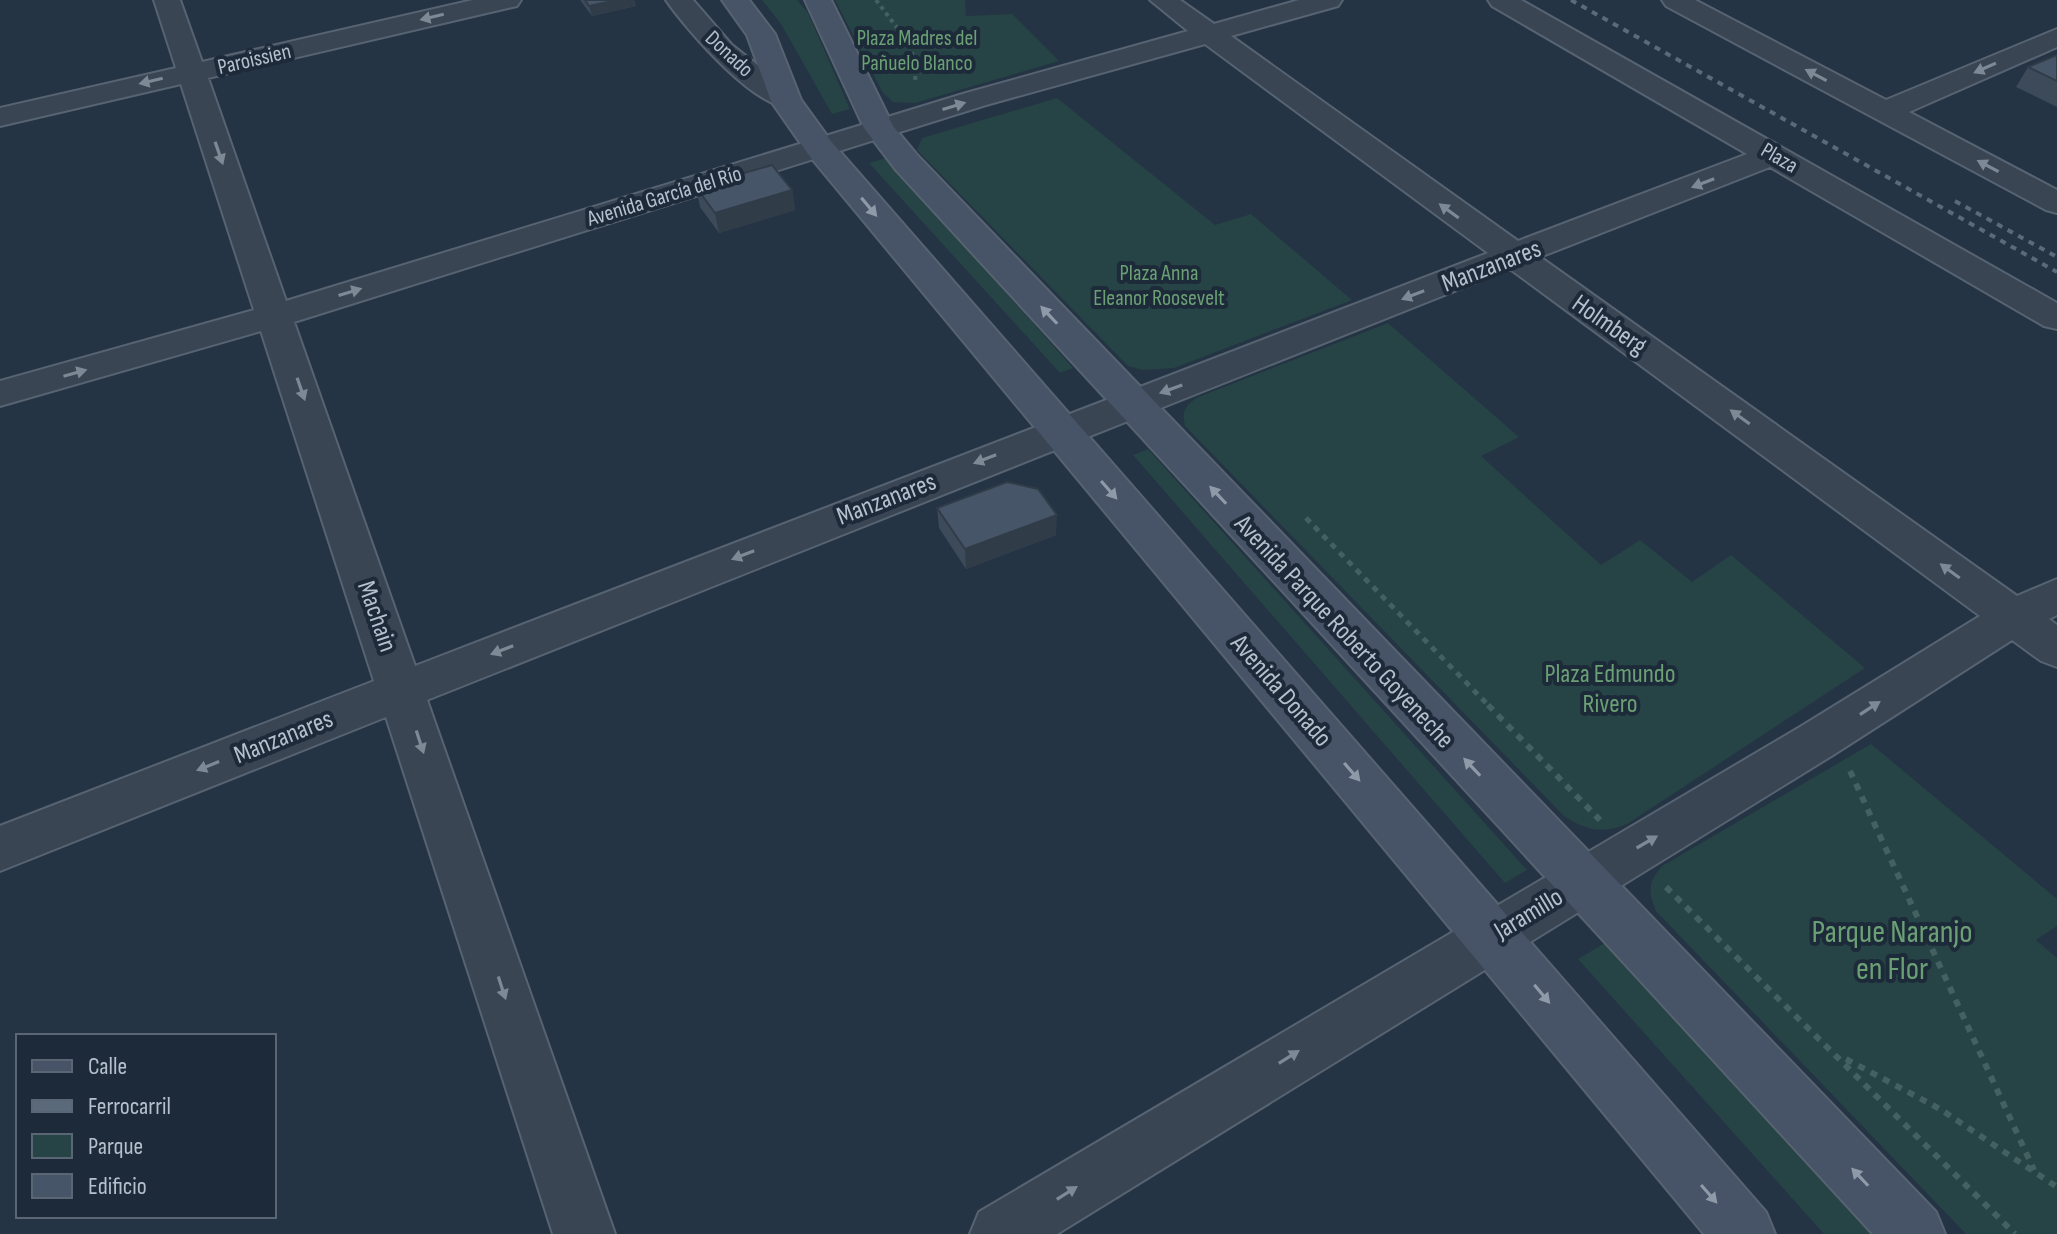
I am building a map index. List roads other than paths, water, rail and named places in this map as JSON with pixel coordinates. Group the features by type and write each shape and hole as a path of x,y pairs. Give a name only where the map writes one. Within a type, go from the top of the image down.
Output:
{"main road":[{"path":"735,0 761,34 786,101 819,147"},
{"name":"Avenida Parque Roberto Goyeneche","path":"818,0 879,128 907,163 1914,1234"},
{"name":"Avenida Donado","path":"819,147 1058,431 1492,934 1744,1234"}],"street":[{"name":"Machain","path":"167,0 584,1234"},
{"name":"Paroissien","path":"0,117 508,0"},
{"name":"Donado","path":"679,0 722,51 786,101"},
{"name":"Holmberg","path":"1163,0 1512,257 1617,327 2057,649"},
{"name":"Avenida García del Río","path":"0,394 275,316 879,128 1329,0"},
{"name":"Plaza","path":"1501,0 2057,318"},
{"path":"1675,0 2057,203"},
{"path":"1884,112 2057,37"},
{"name":"Manzanares","path":"0,849 1058,431 1775,154"},
{"name":"Jaramillo","path":"1001,1234 1492,934 1832,732 2013,617 2057,595"}],"railway":[{"path":"1571,0 2057,272"},
{"path":"1955,201 2057,257"}],"park label":[{"name":"Plaza Madres del Pañuelo Blanco","path":"917,50"},
{"name":"Plaza Anna Eleanor Roosevelt","path":"1159,284"},
{"name":"Plaza Edmundo Rivero","path":"1610,688"},
{"name":"Parque Naranjo en Flor","path":"1892,950"}]}
